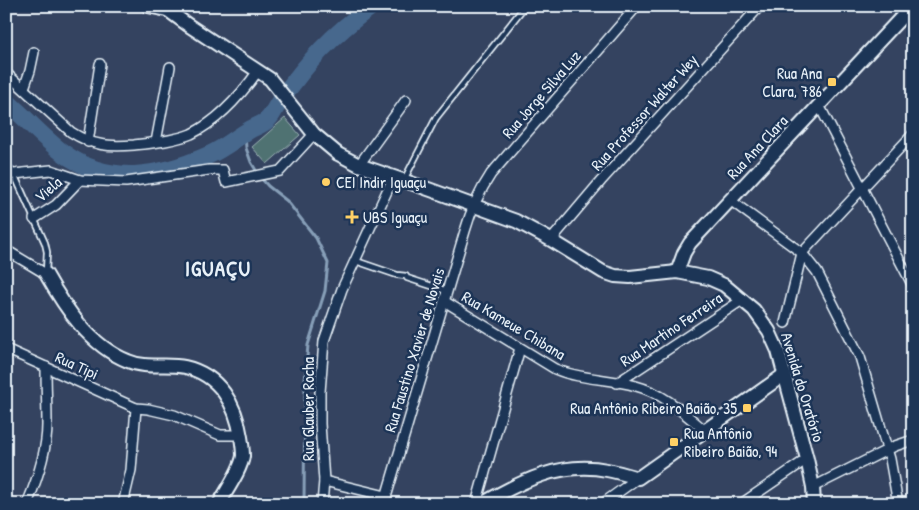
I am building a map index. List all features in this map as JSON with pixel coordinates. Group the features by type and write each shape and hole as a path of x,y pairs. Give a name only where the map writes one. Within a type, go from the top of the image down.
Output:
{"street":[{"path":"148,6 165,8"},
{"name":"Rua Jorge Silva Luz","path":"473,205 491,174 636,6"},
{"name":"Rua Professor Walter Wey","path":"551,240 601,181 760,6"},
{"name":"Rua Ana Clara","path":"677,272 690,243 912,6"},
{"name":"Avenida do Oratório","path":"165,8 270,79 312,131 338,154 358,165 516,221 603,272 615,276 630,277 677,272 708,278 724,285 754,310 769,330 778,351 807,459 814,504"},
{"path":"24,88 34,52"},
{"path":"88,142 100,64"},
{"path":"156,142 170,67"},
{"path":"6,73 72,132 88,142 119,146 156,142 191,134 222,112 240,95 258,71"},
{"path":"358,165 406,100"},
{"path":"819,105 913,286"},
{"path":"14,174 51,170 80,180 126,182 209,170 223,170 226,182 280,171 312,131"},
{"path":"785,323 802,253 913,134"},
{"name":"Rua Glauber Rocha","path":"322,504 324,481 320,424 322,354 332,316 356,261 398,179"},
{"name":"Viela","path":"34,220 56,205 80,180"},
{"path":"730,200 802,253 817,272 860,357 888,450 898,504"},
{"name":"Rua Faustino Xavier de Novais","path":"385,500 473,205"},
{"path":"6,250 46,274 70,312 95,340 113,353 129,362 148,366 185,367 214,382 226,393 237,416 243,448 242,459 219,504"},
{"name":"Rua Martino Ferreira","path":"617,383 742,300"},
{"name":"Rua Kameue Chibana","path":"444,301 566,374 635,386 653,392 670,402 704,430"},
{"path":"476,504 520,348"},
{"name":"Rua Tipi","path":"6,349 136,408 174,414 220,435 241,435"},
{"path":"27,504 37,479 46,441 46,367"},
{"path":"602,504 785,374"},
{"path":"123,504 131,470 136,408"},
{"path":"812,487 913,440"},
{"path":"741,504 807,459"},
{"path":"482,504 520,483 558,470 582,467 607,470 638,478"},
{"path":"324,481 385,500"}],"lane":[{"path":"398,179 436,118 525,6"},
{"path":"6,163 14,174 47,252 46,274"},
{"path":"356,261 447,291"}],"green space":[{"path":"285,118 300,135 267,164 252,147"}],"waterway":[{"path":"6,101 62,152 80,163 116,174 134,175 172,169 215,152 266,121 300,74 322,49 345,27 372,6"},
{"path":"245,134 246,148 251,162 260,177 287,201 316,238 328,263 325,291 308,345 305,380 304,504"}],"place":[{"name":"Rua Ana Clara, 786","path":"832,82"},
{"name":"CEI Indir Iguaçu","path":"326,182"},
{"name":"UBS Iguaçu","path":"352,217"},
{"name":"Rua Antônio Ribeiro Baião, 35","path":"747,408"},
{"name":"Rua Antônio Ribeiro Baião, 94","path":"674,442"}],"district":[{"name":"IGUAÇU","path":"218,269"}]}
